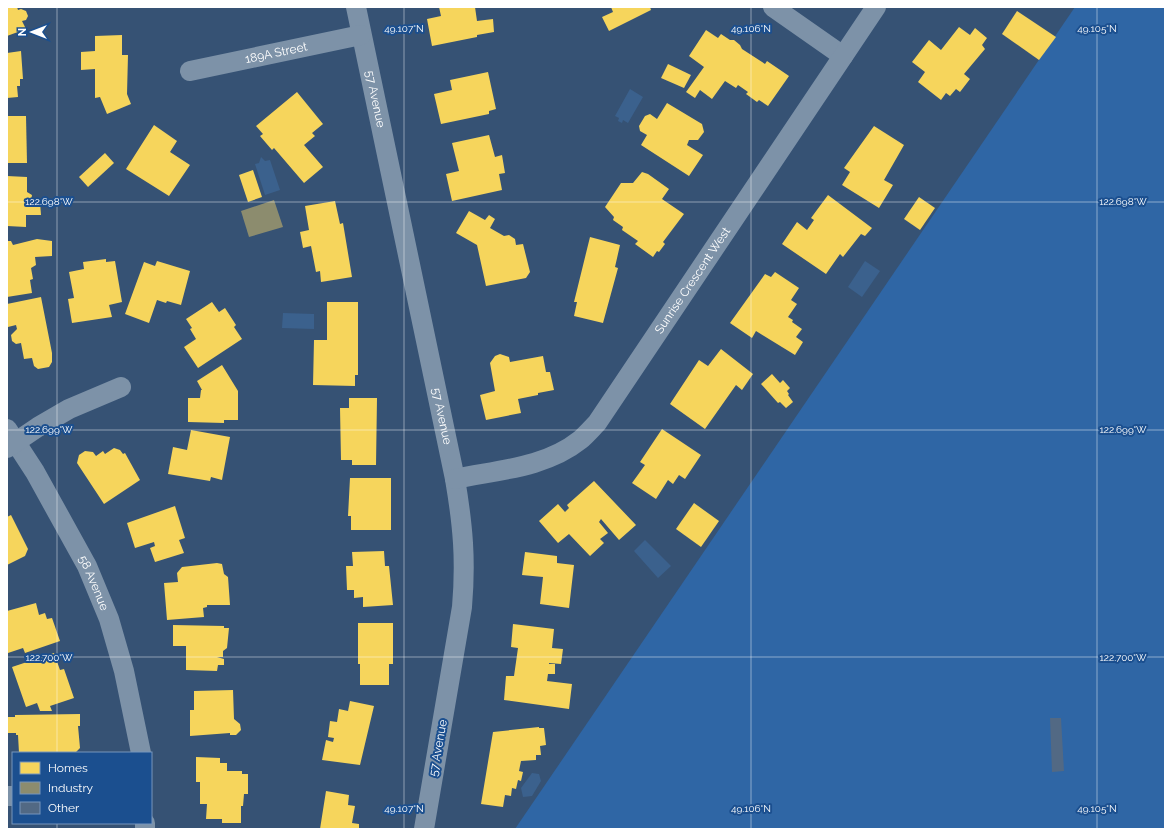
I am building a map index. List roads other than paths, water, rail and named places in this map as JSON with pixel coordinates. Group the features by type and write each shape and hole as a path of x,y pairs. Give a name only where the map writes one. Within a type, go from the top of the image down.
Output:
{"street":[{"name":"57 Avenue","path":"356,7 455,479 463,531 464,575 462,601 424,829"},
{"path":"773,7 843,56"},
{"name":"Sunrise Crescent West","path":"455,479 527,466 544,460 560,453 580,440 597,423 876,7"},
{"name":"189A Street","path":"190,71 362,35"},
{"path":"10,440 38,427 68,409 121,387"},
{"name":"58 Avenue","path":"10,440 53,504 87,566 109,619 124,671 141,752"}]}
